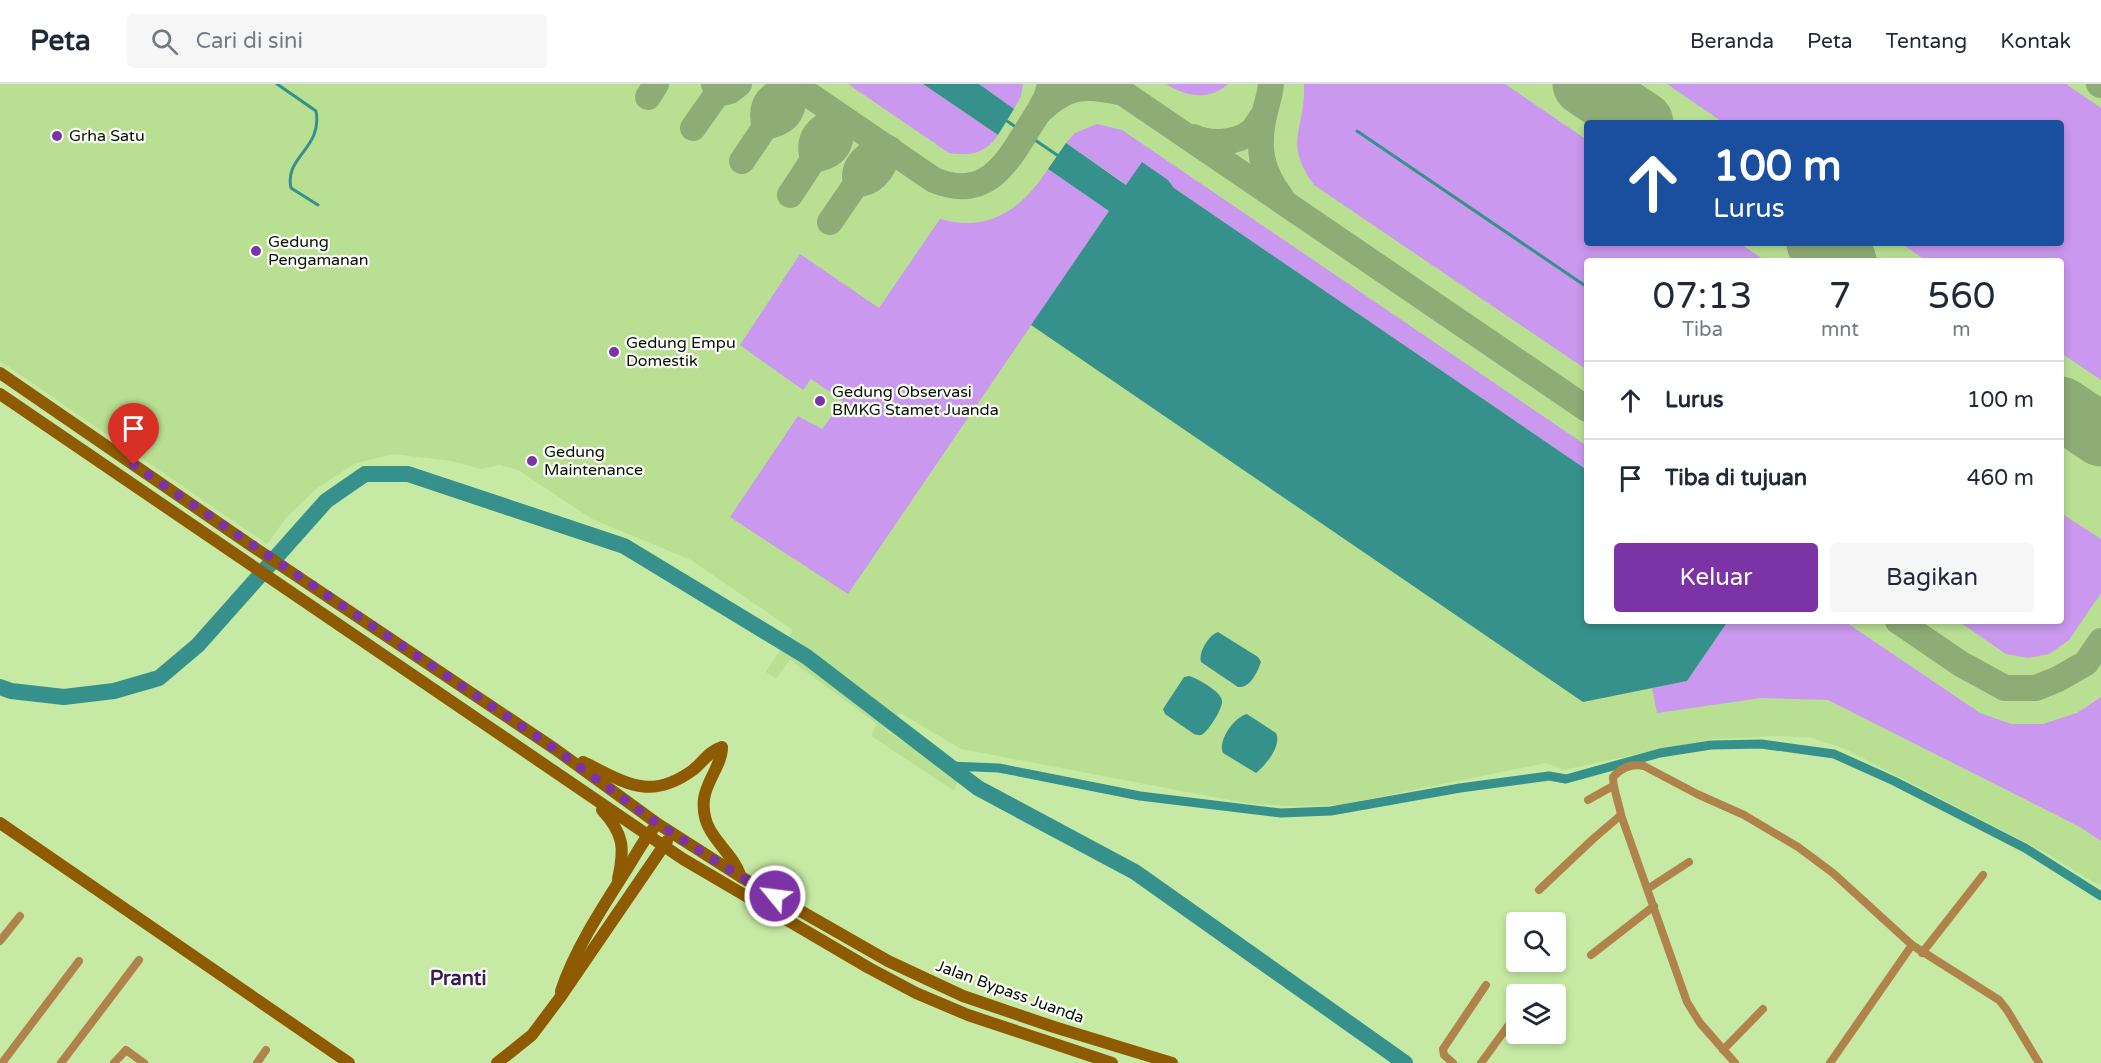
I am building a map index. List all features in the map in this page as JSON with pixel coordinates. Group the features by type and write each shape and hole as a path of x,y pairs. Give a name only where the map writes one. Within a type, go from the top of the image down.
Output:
{"main road":[{"path":"0,373 249,544 555,749 626,783 648,788 664,785 684,775 712,752 722,747 721,758 705,792 704,810 712,835 735,861 741,877"},
{"path":"0,394 582,791 609,818 621,838 622,850 616,886"},
{"name":"Jalan Bypass Juanda","path":"555,749 671,833 741,877 888,961 963,996 1172,1063"},
{"name":"Jalan Bypass Juanda","path":"582,791 665,847 869,968 916,993 968,1016 1112,1063"},
{"path":"0,823 349,1063"},
{"path":"559,999 567,974 616,886 647,836 658,824"},
{"path":"497,1063 531,1035 559,999 665,847 671,833"}],"street":[{"path":"1731,1062 1700,1023 1687,1002 1649,888 1621,815 1617,793 1613,786 1613,777 1631,766 1644,766 1696,794 1744,815 1815,859 1922,953 1999,1000 2039,1063"},
{"path":"1588,800 1613,786"},
{"path":"1539,890 1621,815"},
{"path":"1649,888 1689,862"},
{"path":"1922,953 1983,875"},
{"path":"1591,955 1654,906"},
{"path":"0,941 20,916"},
{"path":"1830,1063 1912,945"},
{"path":"2,1063 79,960"},
{"path":"61,1063 139,960"},
{"path":"1453,1063 1444,1055 1443,1049 1486,984"},
{"path":"1722,1050 1763,1009"},
{"path":"1481,1063 1506,1029"},
{"path":"114,1063 126,1050 144,1063"},
{"path":"257,1063 266,1050"}],"shaded area":[{"path":"0,84 2101,84 2101,884 2095,883 2046,853 1845,749 1812,738 1781,736 1711,739 1563,770 1546,763 1340,805 1286,806 1245,803 961,749 900,713 887,731 959,778 954,791 871,736 877,724 790,660 776,679 766,672 793,630 691,560 592,519 518,470 499,465 481,469 451,461 394,454 354,464 316,489 286,518 267,544 0,361"},
{"path":"848,84 923,84 998,135 988,146 977,152 949,153"},
{"path":"979,84 1023,84 1021,96 1014,109"},
{"path":"1166,84 1228,84 1214,93 1198,95 1182,92"},
{"path":"1304,84 1505,84 1584,138 1584,246 1744,246 1762,258 1584,258 1584,368 1314,185 1304,170 1297,146"},
{"path":"1667,84 2066,84 2101,108 2101,380 2064,355 2064,258 1922,258 1904,246 2064,246 2064,120 1720,120"},
{"path":"1097,124 1122,130 1584,444 1584,468 1174,188 1168,180 1143,163 1127,185 1066,143 1075,133"},
{"path":"1048,169 1109,211 848,594 730,517 798,416 822,429 843,401 811,379 803,390 740,345 800,254 879,308 940,219 958,223 974,223 1003,214 1027,196"},
{"path":"2064,515 2101,539 2101,593 2069,640 2049,654 2028,658 2006,654 1962,624 2064,624"},
{"path":"1726,624 1848,624 1980,713 2011,724 2043,724 2077,713 2101,697 2101,841 2080,827 1828,700 1761,698 1657,713 1652,688 1687,681"}],"water":[{"path":"923,84 979,84 1014,109 998,135"},
{"path":"1066,143 1126,185 1142,162 1168,180 1174,188 1584,468 1584,624 1726,624 1687,681 1583,702 1031,325 1109,211 1048,169"},
{"path":"1218,632 1258,657 1261,662 1255,675 1242,687 1238,687 1201,662 1200,658 1205,644"},
{"path":"1189,676 1214,690 1222,701 1215,719 1201,735 1194,734 1165,714 1163,709 1184,677"},
{"path":"1247,714 1276,733 1277,738 1272,755 1256,773 1223,753 1222,748 1228,730 1237,719"}],"waterway":[{"path":"277,84 316,111 317,124 314,135 293,168 290,177 291,188 318,205"},
{"path":"1004,119 1060,157"},
{"path":"1357,131 1584,285"},
{"path":"0,687 11,691 64,697 114,691 159,678 198,645 326,501 365,474 408,474 624,546 807,657 978,788 1135,872 1405,1063"},
{"path":"949,766 999,768 1140,796 1281,813 1331,811 1460,788 1549,776 1566,779 1660,753 1711,745 1761,744 1834,754 1894,781 2025,848 2101,896"}],"taxiway":[{"path":"648,97 656,84"},
{"path":"693,128 717,94 714,84"},
{"path":"717,94 730,91 739,84"},
{"path":"742,161 765,127 763,111 768,100 772,95 792,84"},
{"path":"793,84 934,180 954,186 971,185 985,180 998,171 1009,159 1038,113"},
{"path":"765,127 781,122 790,113 794,101 793,84"},
{"path":"1050,84 1047,96 1038,113 1058,97 1077,89 1097,88 1123,93"},
{"path":"1110,84 1584,407"},
{"path":"1271,84 1262,128 1261,149 1269,178 1281,197"},
{"path":"1193,137 1216,142 1239,138 1253,130 1264,114"},
{"path":"790,195 813,160 811,144 816,132 841,117 838,146 829,155 813,160"},
{"path":"830,222 856,184 856,170 859,164 873,151 886,147"},
{"path":"856,184 869,181 879,173 890,149"},
{"path":"1902,624 1961,664 2005,688 2036,688 2058,679 2086,663 2101,641"}],"runway":[{"path":"1584,84 1638,120"},
{"path":"1822,246 1840,258"},
{"path":"2064,410 2101,435"}],"place":[{"name":"Grha Satu","path":"57,136"},
{"name":"Gedung Pengamanan","path":"256,251"},
{"name":"Gedung Empu Domestik","path":"614,352"},
{"name":"Gedung Observasi BMKG Stamet Juanda","path":"820,401"},
{"name":"Gedung Maintenance","path":"532,461"}],"district":[{"name":"Pranti","path":"458,979"}],"route":[{"path":"134,465 555,749 658,824 775,896"}]}
